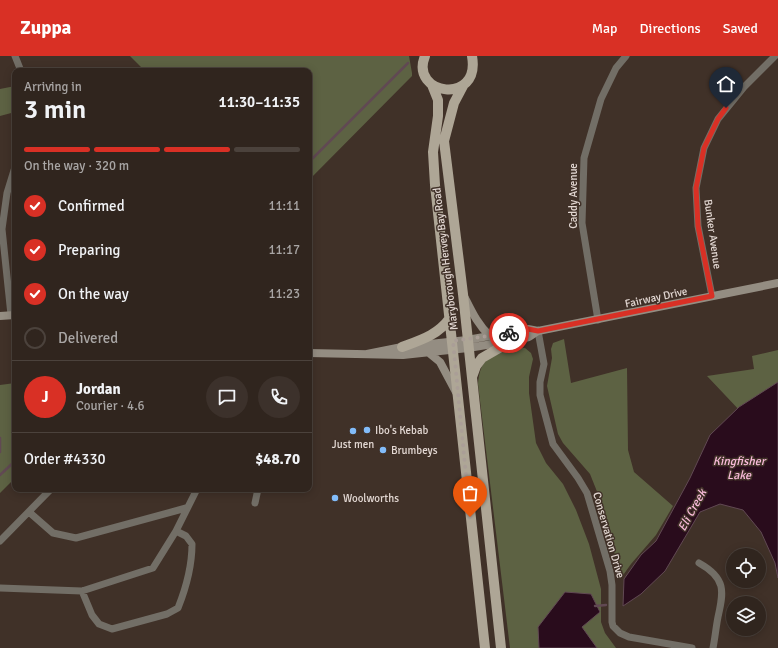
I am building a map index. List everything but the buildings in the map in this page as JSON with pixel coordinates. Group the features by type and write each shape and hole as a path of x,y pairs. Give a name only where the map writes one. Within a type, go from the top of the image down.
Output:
{"main road":[{"name":"Maryborough Hervey Bay Road","path":"424,56 422,62 424,75 432,85 438,100 438,116 433,152 435,185 486,648"},
{"name":"Maryborough Hervey Bay Road","path":"472,56 474,65 470,78 463,86 454,103 444,141 463,294 467,344 501,648"},
{"path":"432,85 446,90 454,90 463,86"},
{"path":"402,346 425,338 438,331 450,318"},
{"path":"471,379 476,366 482,358 511,341"}],"street":[{"path":"15,56 20,68"},
{"name":"Caddy Avenue","path":"598,320 582,223 584,158 601,99 616,68 626,56"},
{"name":"Bunker Avenue","path":"712,296 698,226 696,188 704,148 718,119 744,87 775,56"},
{"path":"12,177 7,193 2,229 12,307"},
{"name":"Fairway Drive","path":"467,344 490,336 528,329 538,331 598,320 778,283"},
{"path":"463,294 476,319 490,336"},
{"path":"0,316 12,315"},
{"name":"Fairway Drive","path":"453,346 511,341 529,337 538,331"},
{"name":"Conservation Drive","path":"538,331 544,364 540,382 540,395 552,444 578,478 587,493 610,571 612,584 613,626 620,633 629,637 692,648"},
{"path":"367,354 402,346 453,346"},
{"path":"312,353 403,355 429,353 453,346"},
{"path":"429,353 440,362 459,398"},
{"path":"0,541 48,492"},
{"path":"0,588 82,590 153,568 176,531 186,508 195,492"},
{"path":"255,503 257,492"},
{"path":"29,512 53,533 76,538 186,508"},
{"path":"82,590 92,615 99,624 112,629 167,614 178,608 183,597 192,555 192,544 186,536 176,531"},
{"path":"699,563 718,576 721,583 722,600 713,648"}],"green space":[{"path":"130,56 409,56 412,76 312,177 312,68 142,68"},
{"path":"12,87 12,113 0,116 0,89"},
{"path":"564,339 571,383 627,368 628,450 634,472 673,506 656,535 621,578 600,499 590,474 563,443 558,434 547,386 553,343"},
{"path":"509,347 525,348 531,353 533,359 529,377 529,393 536,443 546,463 563,484 576,510 589,544 601,589 601,622 605,633 616,648 510,648 478,384 483,364 491,357"},
{"path":"778,350 778,451 707,376 754,369 752,356"},
{"path":"12,383 12,481 0,493 0,385"}],"water":[{"name":"Kingfisher Lake","path":"778,382 778,578 775,563 761,532 743,510 720,504 700,512 665,571 641,594 623,606 624,579 641,555 656,541 690,478 710,435 739,407"},
{"path":"565,592 591,594 600,612 582,627 597,648 539,648 538,627"}],"waterway":[{"path":"312,159 408,63"},
{"path":"0,438 0,452"},
{"path":"0,475 12,464"},
{"name":"Eli Creek","path":"595,606 606,605"}],"way so far":[{"path":"470,517 453,341 509,333"}],"place":[{"name":"Ibo's Kebab","path":"367,430"},
{"name":"Just men","path":"353,431"},
{"name":"Brumbeys","path":"383,450"},
{"name":"Woolworths","path":"335,498"}],"route":[{"path":"509,333 528,329 538,331 712,296 698,226 696,188 704,148 718,119 726,108"}]}
